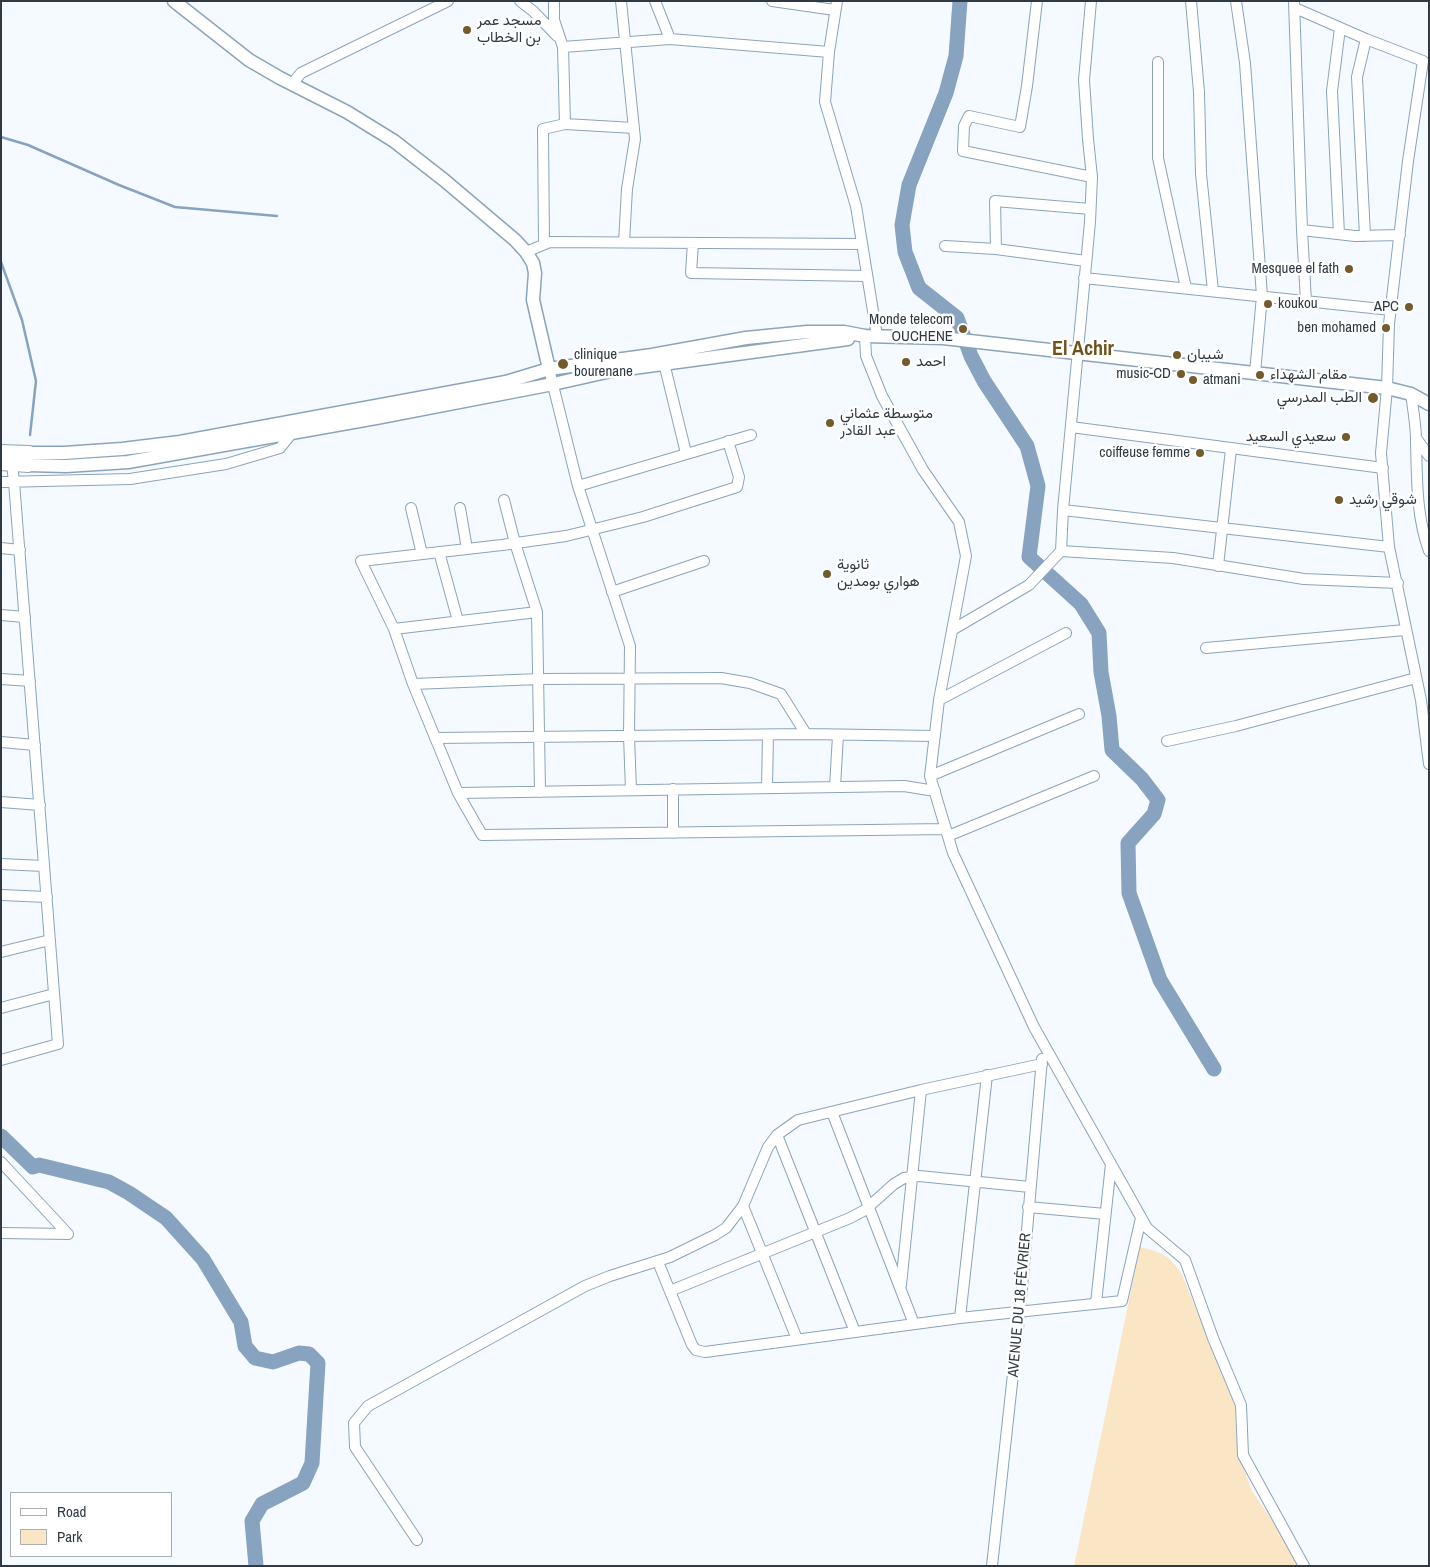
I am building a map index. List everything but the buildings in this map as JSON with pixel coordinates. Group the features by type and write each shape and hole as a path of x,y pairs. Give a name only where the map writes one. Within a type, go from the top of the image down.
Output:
{"highway":[{"path":"1,452 29,459"},
{"path":"6,464 29,459"}],"main road":[{"path":"174,1 249,60 347,112 394,141 497,223 526,252 533,263 533,300 549,369"},
{"path":"29,459 64,453 112,450 180,442 506,382 549,369 772,335 806,332 943,338 1387,388 1412,394 1429,404"},
{"path":"29,459 66,466 128,462 664,363 871,336"}],"street":[{"path":"292,84 301,73 448,1"},
{"path":"520,1 533,11 561,43 670,39 829,52"},
{"path":"554,1 554,20 561,43 565,124"},
{"path":"620,1 635,139 627,189 624,242"},
{"path":"655,1 670,39"},
{"path":"772,1 836,6 829,52 826,102 856,206 862,244 867,276 871,336 866,356 882,396 923,470 959,522 966,556 939,700 930,776 952,853 1034,1027 1141,1218 1147,1228 1185,1260 1213,1338 1241,1405 1243,1455 1304,1566"},
{"path":"1037,1 1020,127 969,116 964,126 963,151 1092,177"},
{"path":"952,630 1029,585 1061,551 1092,177 1084,80 1091,1"},
{"path":"1191,1 1199,92 1201,174 1213,291"},
{"path":"1236,1 1245,63 1262,296 1255,373"},
{"path":"1306,301 1295,5 1340,28 1426,62 1400,235 1391,310 1381,453 1389,547 1398,583 1405,630 1416,678 1425,699 1429,764"},
{"path":"1339,234 1332,91 1340,28"},
{"path":"1365,236 1356,77 1366,39"},
{"path":"1158,62 1158,158 1186,288"},
{"path":"544,244 543,129 565,124 634,128"},
{"path":"996,249 995,200 1090,209"},
{"path":"1302,230 1365,236 1400,235"},
{"path":"526,252 550,242 862,244"},
{"path":"693,243 691,273 867,276"},
{"path":"945,246 996,249 1086,261"},
{"path":"1084,278 1391,310"},
{"path":"664,363 686,454"},
{"path":"549,369 578,486 630,646 631,790"},
{"path":"1412,394 1416,438 1417,490 1429,551"},
{"path":"1071,427 1383,468"},
{"path":"1,482 130,479 226,464 280,448 292,433"},
{"path":"578,486 751,435"},
{"path":"1416,438 1429,456"},
{"path":"728,441 739,476 737,487 643,517 566,536 361,561 394,629 434,738 458,793 482,835 947,833 1094,776"},
{"path":"1218,566 1231,449"},
{"path":"1,1060 58,1044 14,482 6,464"},
{"path":"504,500 536,612 540,792"},
{"path":"412,508 422,554"},
{"path":"460,508 467,549"},
{"path":"1063,510 1389,547"},
{"path":"1,548 20,550"},
{"path":"1061,551 1174,558 1304,579 1398,583"},
{"path":"439,552 458,621"},
{"path":"612,592 704,560"},
{"path":"394,629 536,612"},
{"path":"1,615 25,617"},
{"path":"1206,648 1405,630"},
{"path":"939,700 1066,633"},
{"path":"413,684 631,678 721,678 750,683 781,694 806,734"},
{"path":"1168,741 1236,726 1416,678"},
{"path":"1,679 30,681"},
{"path":"930,776 1079,714"},
{"path":"434,738 806,734 935,736"},
{"path":"767,788 768,735"},
{"path":"835,787 838,735"},
{"path":"1,742 35,745"},
{"path":"458,793 904,786 934,790"},
{"path":"673,789 673,833"},
{"path":"1,802 40,805"},
{"path":"1,864 44,866"},
{"path":"1,895 47,897"},
{"path":"1,952 50,940"},
{"path":"1,1008 54,994"},
{"name":"AVENUE DU 18 FÉVRIER","path":"992,1566 1020,1310 1044,1044"},
{"path":"417,1540 355,1447 354,1423 368,1406 585,1286 610,1276 658,1262 682,1252 726,1228 743,1206 768,1147 777,1135 798,1120 921,1090 1042,1064"},
{"path":"960,1318 987,1076"},
{"path":"901,1289 921,1090"},
{"path":"832,1112 914,1324"},
{"path":"777,1135 855,1332"},
{"path":"1,1162 68,1234 1,1233"},
{"path":"1096,1303 1111,1164"},
{"path":"670,1291 858,1215 894,1184 904,1178 913,1176 1030,1187"},
{"path":"743,1206 797,1340"},
{"path":"1028,1207 1105,1214"},
{"path":"658,1262 692,1345 699,1352 705,1352 1020,1310 1122,1301 1141,1218"}],"green space":[{"path":"1140,1247 1164,1255 1181,1272 1235,1405 1236,1437 1240,1458 1252,1491 1301,1566 1074,1566"}],"waterway":[{"path":"960,1 956,56 946,93 909,185 902,225 905,252 919,288 957,318 971,356 984,381 1027,446 1038,486 1029,557 1081,604 1099,633 1101,672 1109,716 1112,750 1142,779 1158,800 1154,814 1128,843 1129,893 1160,980 1214,1069"},
{"path":"1,137 28,145 175,207 277,216"},
{"path":"1,262 22,320 36,381 30,435"},
{"path":"1,1136 33,1167 39,1165 109,1182 166,1218 203,1259 241,1322 245,1346 255,1358 273,1362 299,1353 309,1354 318,1363 312,1463 303,1483 262,1504 252,1521 256,1566"}],"place":[{"name":"مسجد عمر بن الخطاب","path":"467,30"},
{"name":"Mesquee el fath","path":"1349,269"},
{"name":"koukou","path":"1268,304"},
{"name":"APC","path":"1409,307"},
{"name":"ben mohamed","path":"1386,328"},
{"name":"Monde telecom OUCHENE","path":"963,329"},
{"name":"شيبان","path":"1177,355"},
{"name":"احمد","path":"906,362"},
{"name":"clinique bourenane","path":"563,364"},
{"name":"music-CD","path":"1181,374"},
{"name":"مقام الشهداء","path":"1260,375"},
{"name":"atmani","path":"1193,380"},
{"name":"الطب المدرسي","path":"1373,398"},
{"name":"متوسطة عثماني عبد القادر","path":"830,423"},
{"name":"سعيدي السعيد","path":"1346,437"},
{"name":"coiffeuse femme","path":"1200,453"},
{"name":"شوقي رشيد","path":"1339,500"},
{"name":"ثانوية هواري بومدين","path":"827,574"}],"district":[{"name":"El Achir","path":"1083,350"}]}
